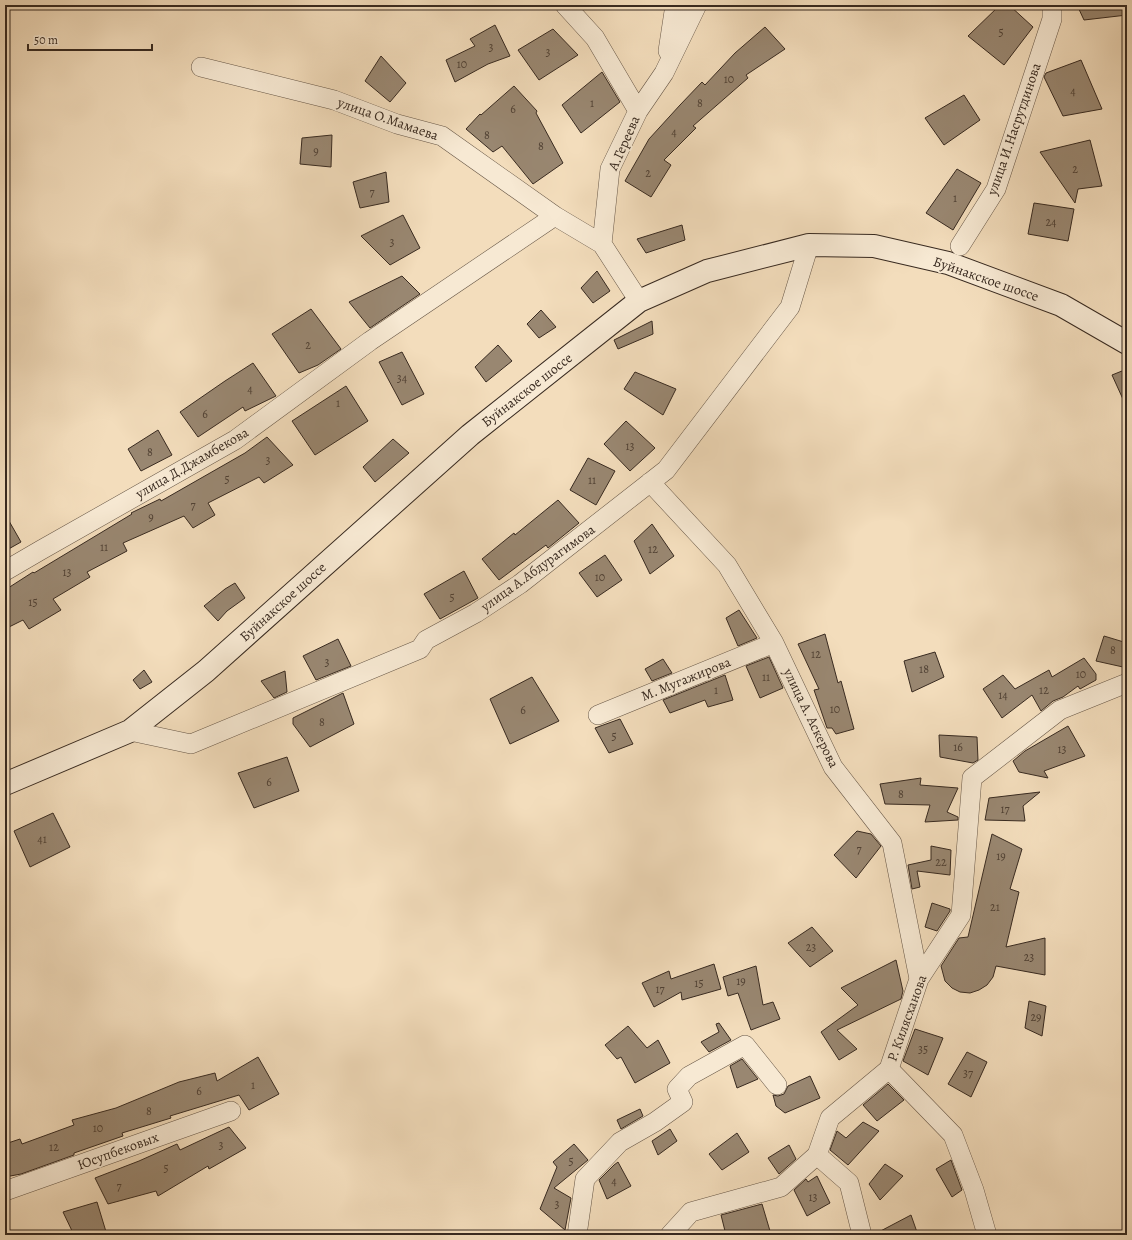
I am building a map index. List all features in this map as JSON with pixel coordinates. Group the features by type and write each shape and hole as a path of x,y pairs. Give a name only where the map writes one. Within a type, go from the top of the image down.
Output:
{"main road":[{"name":"Буйнакское шоссе","path":"5,784 130,731 206,671 470,435 639,302 708,271 810,245 874,246 948,263 1061,305 1127,343"}],"street":[{"path":"565,5 595,38 638,111"},
{"path":"664,73 675,5"},
{"name":"A.Гереева","path":"602,244 610,169 638,111 664,73 697,5"},
{"name":"улица И.Насрутдинова","path":"960,246 996,189 1052,20 1052,5"},
{"name":"улица О.Мамаева","path":"201,67 334,100 397,124 442,136 555,216 602,244"},
{"name":"улица Д.Джамбекова","path":"5,571 235,440 370,341 555,216"},
{"path":"602,244 639,302"},
{"name":"улица А.Абдурагимова","path":"130,731 191,744 420,649 426,640 476,613 520,584 666,470 790,307 810,245"},
{"name":"улица А. Аскерова","path":"650,482 727,565 774,642 833,768 892,843 919,979"},
{"name":"М. Мугажирова","path":"598,715 774,642"},
{"name":"Р. Килясханова","path":"670,1235 691,1212 781,1187 817,1155 830,1118 889,1069 919,979 961,915 972,778 1060,710 1127,683"},
{"path":"576,1235 585,1179 620,1142 655,1122 683,1102 677,1089 688,1076 745,1044 777,1085"},
{"path":"889,1069 953,1135 974,1190 987,1235"},
{"name":"Юсупбековых","path":"5,1191 231,1111"},
{"path":"817,1155 848,1183 862,1235"}],"building":[{"path":"1000,5 1009,5 1033,27 1004,65 968,36"},
{"path":"1077,5 1127,5 1127,15 1084,20"},
{"path":"495,25 510,56 488,64 455,82 446,60 475,46 470,39"},
{"path":"765,27 785,49 746,75 748,78 693,126 696,128 664,160 671,165 651,197 625,181 649,139 702,82 705,85 735,53"},
{"path":"553,29 578,55 539,80 518,50"},
{"path":"381,56 406,83 390,102 365,81"},
{"path":"1081,60 1102,109 1063,116 1044,77 1046,73"},
{"path":"602,72 620,102 581,133 562,105"},
{"path":"514,86 537,111 536,113 563,163 533,184 502,146 493,152 466,129 480,114 481,115"},
{"path":"964,95 980,120 944,145 925,118"},
{"path":"332,135 331,167 300,164 302,138"},
{"path":"1090,140 1102,186 1078,189 1075,203 1040,152"},
{"path":"957,169 981,183 953,230 926,213"},
{"path":"386,172 389,202 360,208 353,182"},
{"path":"1034,203 1074,209 1068,241 1028,234"},
{"path":"403,215 420,248 390,265 361,236"},
{"path":"682,225 685,240 646,253 637,239"},
{"path":"597,271 610,291 593,303 581,288"},
{"path":"402,276 420,294 370,328 349,302"},
{"path":"311,309 341,349 318,365 299,373 272,334"},
{"path":"541,310 556,327 539,338 527,324"},
{"path":"652,321 653,334 618,349 614,340"},
{"path":"498,345 512,361 486,382 475,367"},
{"path":"402,352 424,394 402,405 379,362"},
{"path":"253,363 276,396 245,411 243,407 198,437 180,412"},
{"path":"1127,369 1127,408 1112,375"},
{"path":"635,372 676,389 663,415 624,389"},
{"path":"346,386 368,421 315,455 292,421"},
{"path":"626,421 655,448 630,471 604,444"},
{"path":"158,430 172,455 141,471 128,449"},
{"path":"267,437 293,465 264,483 259,477 208,503 215,515 193,528 184,516 123,543 127,551 87,572 90,577 53,599 61,610 29,629 23,620 5,629 5,590 132,514 131,513 160,499 161,501 245,453"},
{"path":"393,439 409,453 375,482 363,467"},
{"path":"588,458 615,471 596,505 570,490"},
{"path":"558,500 579,523 548,548 546,545 499,580 482,559 514,533 515,535"},
{"path":"5,514 21,542 5,551"},
{"path":"652,524 674,556 650,574 634,541"},
{"path":"605,555 622,580 597,597 579,573"},
{"path":"464,571 478,598 440,619 424,594"},
{"path":"235,583 245,598 227,611 218,621 204,606"},
{"path":"739,610 757,638 738,646 726,618"},
{"path":"825,634 838,683 841,681 854,729 836,734 832,728 827,728 814,690 819,689 798,644"},
{"path":"1104,636 1127,643 1127,657 1123,667 1096,661"},
{"path":"338,639 351,666 316,680 303,656"},
{"path":"935,652 944,677 912,692 904,661"},
{"path":"769,657 783,688 760,698 746,666"},
{"path":"1084,658 1096,674 1096,680 1080,689 1078,686 1063,697 1053,701 1041,711 1032,695 1002,718 983,689 1003,675 1015,689 1049,670 1052,677"},
{"path":"663,659 672,673 652,681 645,669"},
{"path":"144,670 152,682 140,689 133,680"},
{"path":"285,671 287,692 274,698 261,681"},
{"path":"725,675 733,700 708,707 705,700 670,713 663,700"},
{"path":"532,677 559,721 510,744 490,699"},
{"path":"343,693 354,724 310,747 293,724 293,718"},
{"path":"620,719 633,744 609,753 595,728"},
{"path":"1068,726 1085,756 1044,771 1048,778 1019,772 1013,761 1025,751"},
{"path":"939,735 977,737 978,760 973,763 940,757"},
{"path":"287,757 299,791 254,808 238,773"},
{"path":"921,778 920,785 958,788 947,812 958,817 958,820 925,822 930,805 885,804 880,784"},
{"path":"1040,792 1023,806 1025,821 985,820 989,798"},
{"path":"53,813 70,847 30,867 14,831"},
{"path":"857,831 871,834 881,846 856,878 834,855"},
{"path":"992,834 1022,849 1010,889 1019,892 1006,947 1045,938 1045,975 996,966 993,977 987,985 970,993 960,992 952,988 945,981 941,966 959,938 968,937"},
{"path":"931,846 951,850 950,875 917,871 920,887 912,889 908,865 931,860"},
{"path":"932,903 950,909 937,931 925,927"},
{"path":"812,927 833,951 810,967 788,943"},
{"path":"896,960 903,991 901,999 837,1030 857,1049 839,1060 821,1032 858,1005 841,988"},
{"path":"714,964 721,989 682,1000 681,992 654,1007 642,983 669,971 671,979"},
{"path":"756,966 763,1005 773,1002 780,1019 751,1030 738,993 728,996 723,977"},
{"path":"1029,1001 1046,1006 1042,1036 1025,1028"},
{"path":"719,1023 731,1040 709,1052 701,1042 719,1032 716,1024"},
{"path":"628,1026 647,1048 658,1040 670,1063 635,1083 621,1057 617,1059 605,1045"},
{"path":"915,1029 943,1038 928,1075 903,1061"},
{"path":"967,1052 987,1062 971,1097 948,1084"},
{"path":"258,1057 279,1094 249,1110 239,1095 170,1116 171,1118 122,1133 123,1136 74,1153 74,1155 21,1174 5,1177 5,1144 20,1139 22,1144 74,1125 72,1120 116,1108 179,1082 215,1073 217,1081"},
{"path":"742,1059 758,1079 737,1088 730,1066"},
{"path":"810,1076 820,1098 785,1113 776,1106 773,1095 778,1096 784,1094 788,1086"},
{"path":"888,1084 904,1100 877,1121 863,1105"},
{"path":"640,1109 643,1116 621,1129 617,1120"},
{"path":"863,1122 879,1131 848,1165 830,1150 837,1131 846,1138"},
{"path":"229,1127 246,1148 209,1169 208,1166 158,1196 156,1191 108,1204 95,1178 177,1144 180,1150"},
{"path":"670,1129 677,1141 658,1155 652,1141"},
{"path":"737,1133 749,1152 722,1170 709,1154"},
{"path":"574,1144 588,1160 554,1188 571,1198 565,1230 540,1209 557,1167 553,1162"},
{"path":"789,1145 796,1159 779,1174 768,1158"},
{"path":"951,1160 962,1190 952,1197 936,1169"},
{"path":"618,1162 631,1186 607,1199 599,1180"},
{"path":"885,1164 903,1176 880,1200 869,1184"},
{"path":"817,1176 830,1203 807,1216 794,1190 806,1179 808,1182"},
{"path":"97,1202 107,1235 74,1235 63,1212"},
{"path":"762,1204 770,1231 754,1235 726,1235 721,1215"},
{"path":"911,1215 918,1235 873,1235"}]}
